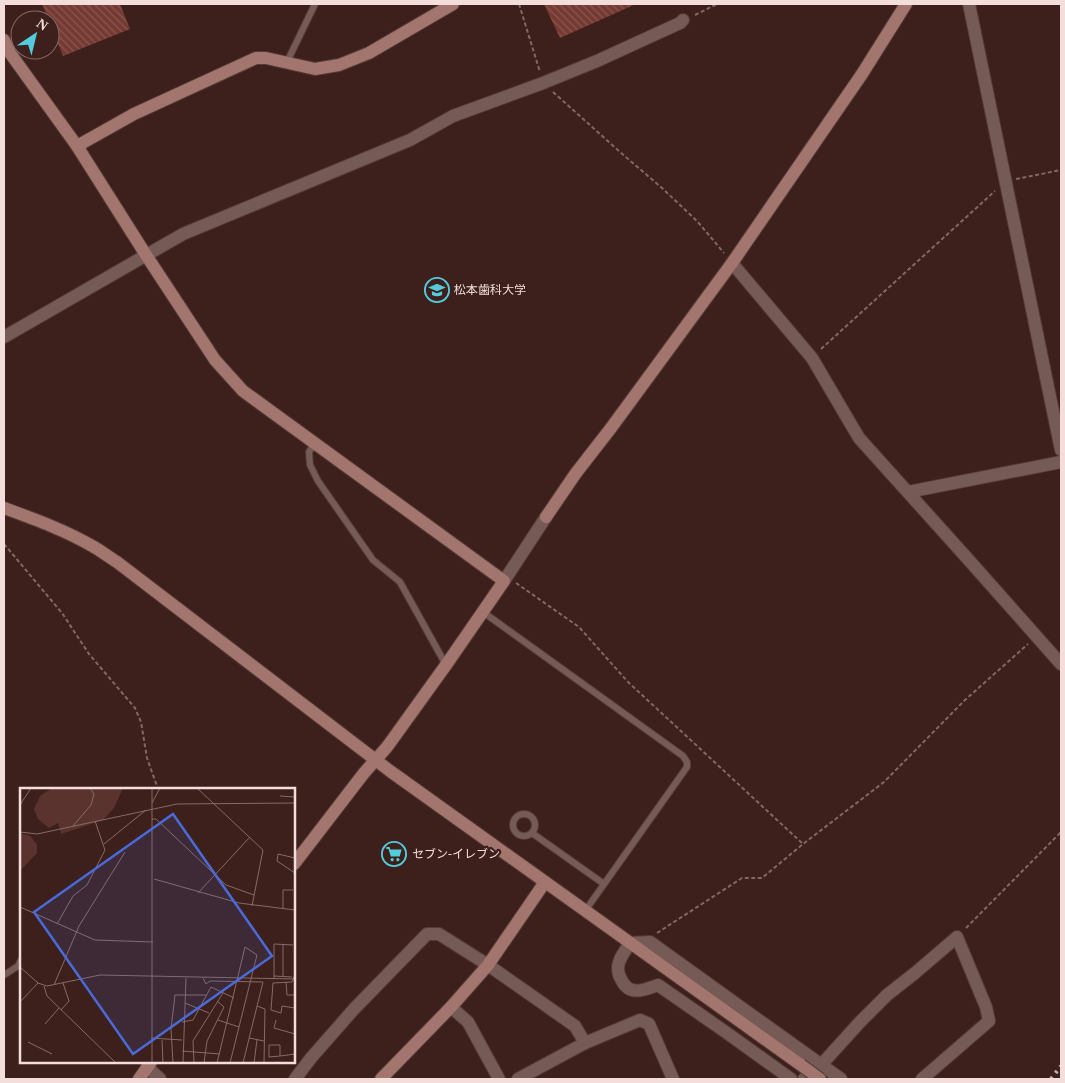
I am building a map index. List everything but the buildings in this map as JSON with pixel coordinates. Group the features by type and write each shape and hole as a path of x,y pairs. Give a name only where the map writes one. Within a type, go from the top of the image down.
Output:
{"street":[{"path":"77,146 134,114 256,58 266,58 315,69 339,65 369,53 452,4"},
{"path":"295,863 387,747 446,665 576,473 732,263 862,74 906,4"},
{"path":"969,4 1061,450"},
{"path":"4,337 183,234 410,140 453,116 598,61 684,20"},
{"path":"4,40 10,53 77,146 215,360 243,391 504,581"},
{"path":"732,263 812,358 859,438 1061,664"},
{"path":"908,492 1061,462"},
{"path":"4,508 70,534 117,562 375,760 820,1079"},
{"path":"382,1079 451,1007 488,965 545,882"},
{"path":"295,1079 354,1009 427,934 439,934 488,965 575,1026 585,1043"},
{"path":"804,1079 821,1065 887,995 957,937 986,1007 989,1021 922,1079"},
{"path":"630,943 650,942 841,1079"},
{"path":"630,943 618,967 623,985 631,991 642,991 658,985 791,1079"},
{"path":"451,1007 468,1022 499,1079"},
{"path":"518,1079 585,1043 640,1020 649,1024 673,1079"},
{"path":"139,1079 149,1064 160,1079"}],"lane":[{"path":"287,62 315,4"},
{"path":"315,443 309,452 310,465 318,481 373,560 400,582 446,665"},
{"path":"483,612 683,756 687,762 687,767 586,911"},
{"path":"532,833 604,884"},
{"path":"4,976 18,966 20,962"}],"path":[{"path":"519,4 543,83 697,221 732,263"},
{"path":"684,20 717,4"},
{"path":"812,358 1006,182 1061,170"},
{"path":"4,544 62,613 89,654 135,708 141,722 148,758 158,788"},
{"path":"504,581 518,583 579,627 628,682 803,844"},
{"path":"650,942 656,933 742,878 762,878 884,782 965,700 1036,636"},
{"path":"957,937 1061,832"}],"railway":[{"path":"1051,1079 1061,1066"}],"place":[{"name":"松本歯科大学","path":"437,290"},
{"name":"セブン-イレブン","path":"394,854"}]}
